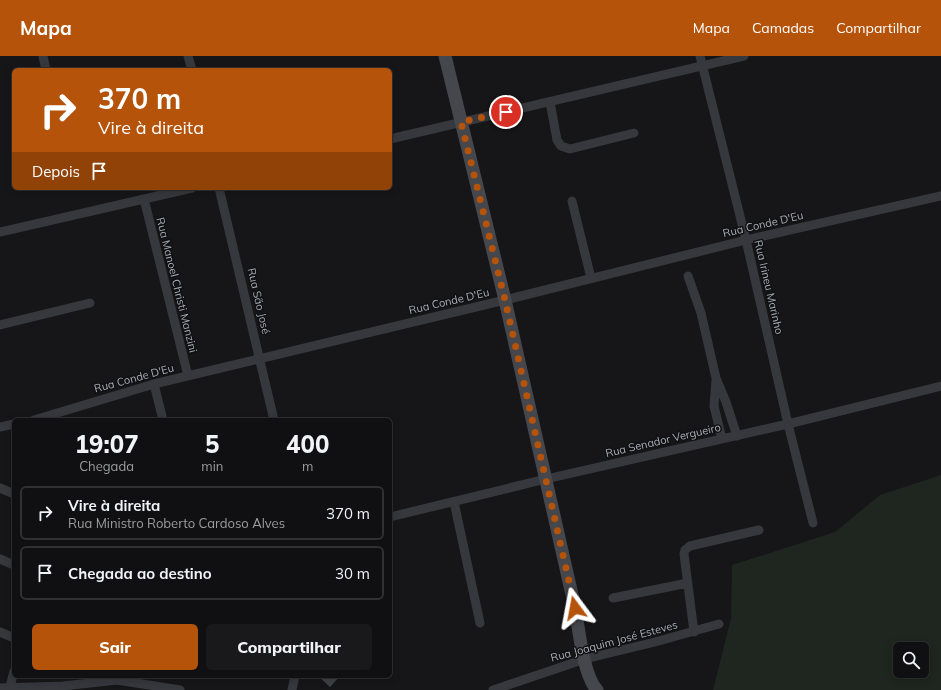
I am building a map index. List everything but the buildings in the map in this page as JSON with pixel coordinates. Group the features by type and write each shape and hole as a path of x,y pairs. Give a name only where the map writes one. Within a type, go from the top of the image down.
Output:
{"street":[{"path":"43,56 46,68"},
{"path":"188,56 191,68"},
{"path":"445,56 505,300 575,608 585,659 592,682 597,690"},
{"name":"Rua Irineu Marinho","path":"700,56 746,240 788,424 813,523"},
{"path":"392,139 744,56"},
{"path":"550,102 557,140 561,146 570,149 634,133"},
{"path":"0,232 183,190"},
{"name":"Rua São José","path":"219,190 274,418"},
{"name":"Rua Conde D'Eu","path":"41,418 154,384 505,300 746,240 941,196"},
{"name":"Rua Manoel Christi Manzini","path":"144,199 188,376"},
{"path":"572,201 592,278"},
{"path":"688,276 701,313 716,378 726,402 737,436"},
{"path":"0,324 90,303"},
{"path":"716,378 714,406 722,439"},
{"path":"154,384 162,418"},
{"name":"Rua Senador Vergueiro","path":"392,517 546,479 788,424 941,386"},
{"path":"0,427 12,424"},
{"path":"0,488 12,493"},
{"path":"454,502 480,623"},
{"path":"694,632 684,554 690,546 759,530"},
{"path":"0,559 12,564"},
{"path":"613,598 688,583"},
{"name":"Rua Joaquim José Esteves","path":"493,690 585,659 694,632 719,624"},
{"path":"0,632 12,637"},
{"path":"3,688 12,674"},
{"path":"292,690 295,678"},
{"path":"3,688 63,686 95,679 120,679 180,690"},
{"path":"120,679 124,690"}],"shaded area":[{"path":"941,475 941,690 713,690 731,618 732,565 835,532 880,495"}],"route":[{"path":"506,112 461,122 505,300 575,608"}]}
